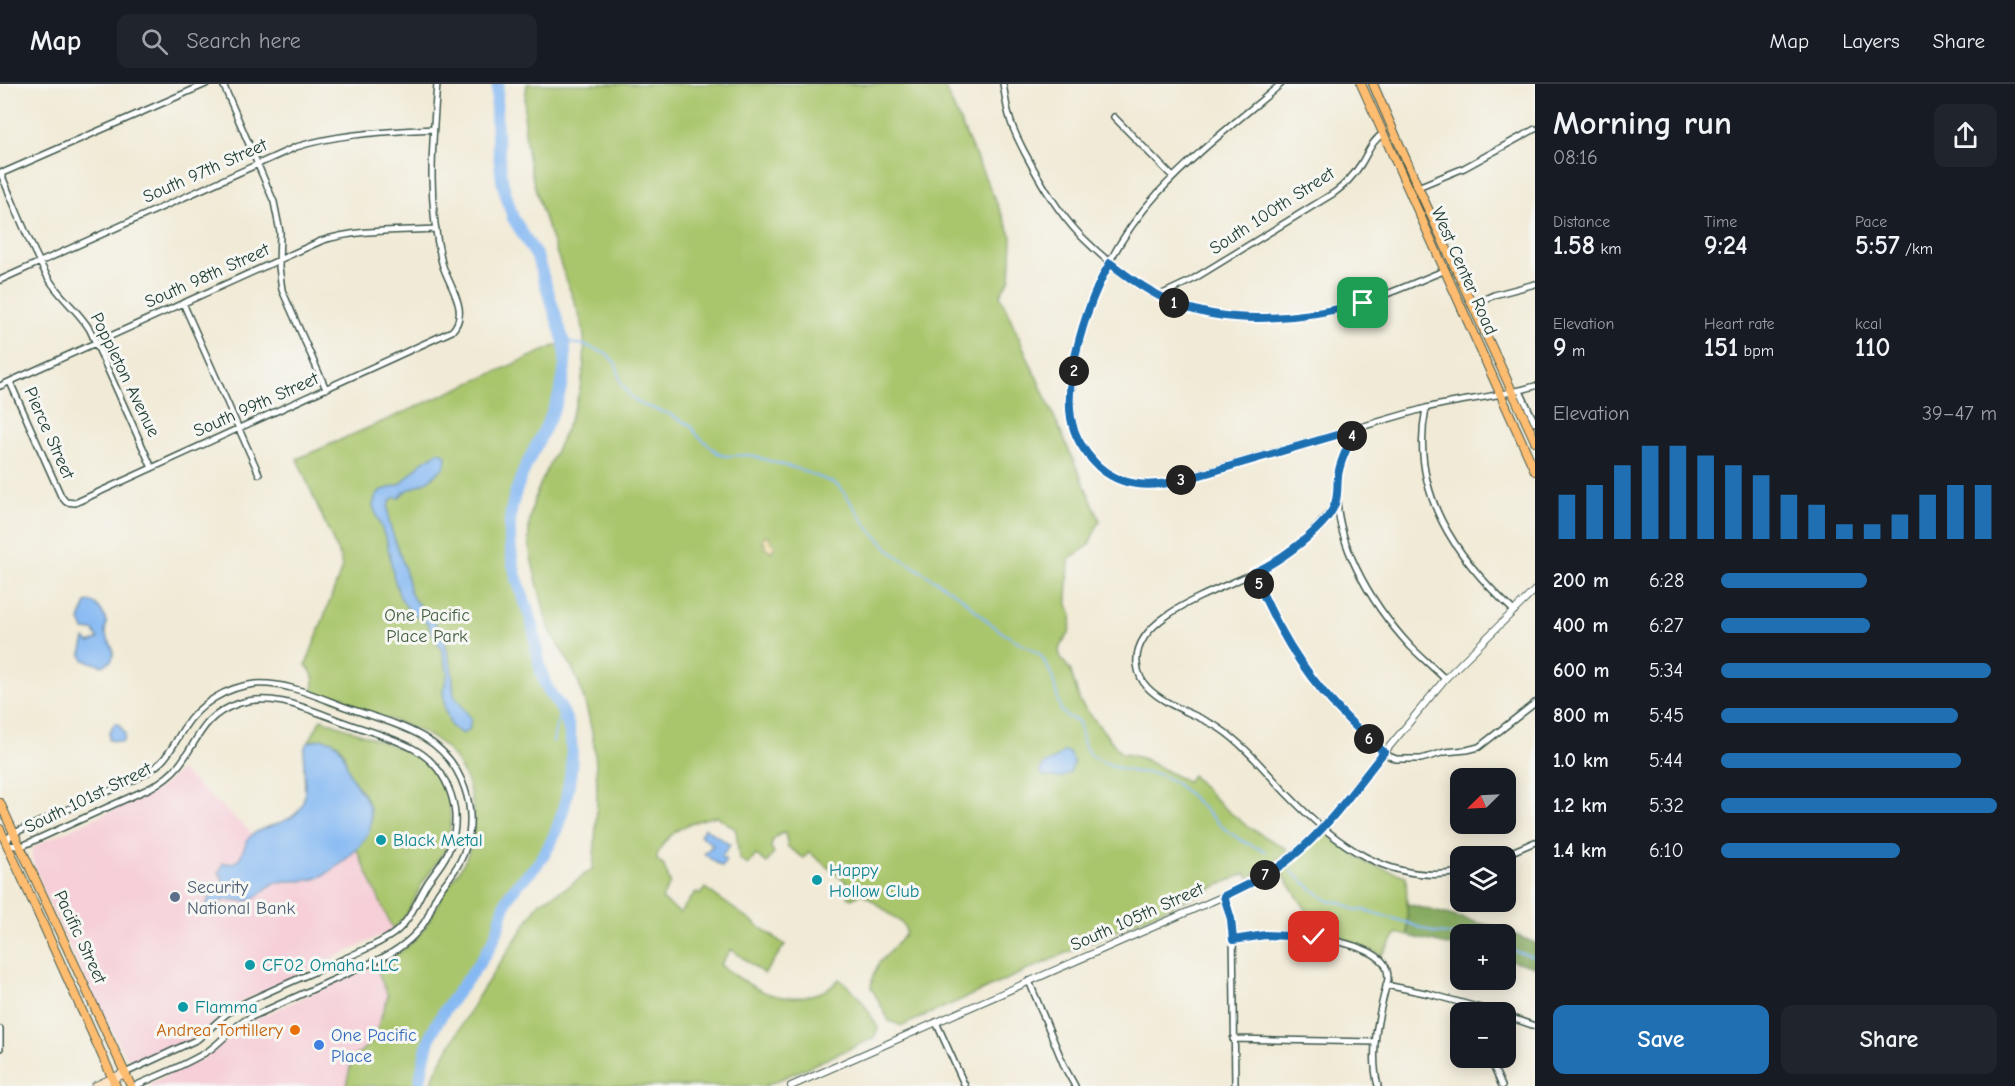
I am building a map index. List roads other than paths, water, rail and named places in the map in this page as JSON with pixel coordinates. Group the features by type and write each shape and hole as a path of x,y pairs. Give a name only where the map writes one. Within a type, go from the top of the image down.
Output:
{"main road":[{"name":"West Center Road","path":"1361,84 1535,471"},
{"name":"West Center Road","path":"1373,84 1472,304 1517,391 1535,441"},
{"name":"Pacific Street","path":"0,803 133,1086"},
{"name":"Pacific Street","path":"0,829 114,1082"},
{"path":"96,1086 114,1082 125,1073"}],"street":[{"path":"0,173 206,84"},
{"path":"223,84 270,189 280,232 280,281 326,389"},
{"path":"436,229 430,183 437,84"},
{"path":"1003,84 1009,116 1016,136 1041,184 1071,225 1110,263 1137,284 1158,296 1197,311 1213,314 1263,317 1306,315 1363,303 1446,270"},
{"path":"1281,84 1173,177 1142,212 1100,280 1077,349 1070,400 1074,429 1083,447 1096,464 1118,480 1137,485 1170,483 1426,408 1535,386"},
{"path":"1114,117 1173,177"},
{"name":"South 97th Street","path":"0,280 296,147 331,137 433,129"},
{"path":"1418,187 1464,168 1535,129"},
{"name":"South 100th Street","path":"1158,296 1190,281 1335,193 1357,170 1373,142 1384,133"},
{"name":"Poppleton Avenue","path":"0,173 54,288 85,321 152,468"},
{"name":"South 98th Street","path":"0,386 321,242 342,235 436,229"},
{"name":"South 99th Street","path":"61,496 66,502 75,503 449,334 459,321 459,304 444,271 436,229"},
{"path":"1472,304 1494,295 1535,284"},
{"path":"183,303 260,474"},
{"name":"Pierce Street","path":"10,381 61,496"},
{"path":"1517,391 1535,423"},
{"path":"1426,408 1423,434 1424,461 1426,483 1432,500 1446,531 1463,557 1486,585 1514,611"},
{"path":"1357,429 1339,469 1336,502 1342,530 1350,552 1375,600 1392,625 1412,648 1445,679"},
{"path":"1336,502 1329,514 1296,547 1275,562 1174,610 1153,626 1142,639 1137,659 1138,670 1143,682 1159,696 1203,718 1230,736 1290,797 1323,827 1358,853 1384,866 1418,874 1450,873"},
{"path":"1253,573 1280,629 1306,669 1326,695 1384,752 1396,759 1416,760 1445,752 1479,747 1535,703"},
{"name":"South 105th Street","path":"791,1086 1224,896 1282,865 1302,849 1323,827 1445,679 1535,590"},
{"name":"South 101st Street","path":"125,1073 198,1039 240,1005 394,933 412,914 451,844 455,817 449,788 429,760 408,746 286,702 255,700 235,704 212,718 198,734 179,765 159,783 20,847 7,844 9,837 143,775 167,755 186,725 205,704 230,690 254,684 290,688 415,732 446,755 462,781 468,800 469,835 453,874 437,895 426,919 408,941 384,957 249,1018 204,1053 133,1086"},
{"path":"1516,850 1535,842"},
{"path":"1224,896 1231,919 1233,940 1235,1086"},
{"path":"1233,940 1288,935 1314,937 1339,942 1382,960 1387,970 1375,1042 1374,1070 1378,1086"},
{"path":"1029,981 1065,1068 1076,1086"},
{"path":"1386,985 1459,1002"},
{"path":"1516,1019 1535,1026"},
{"path":"936,1022 965,1086"},
{"path":"0,1029 0,1048"},
{"path":"1233,1040 1375,1042"},
{"path":"1494,1068 1502,1086"}],"water":[{"path":"438,452 446,456 445,466 428,481 404,492 399,498 395,497 391,500 388,506 389,523 405,569 410,592 415,601 431,616 444,639 452,670 454,695 471,719 469,730 462,734 451,726 445,710 443,691 448,673 442,651 427,623 409,611 400,597 387,542 373,506 380,491 401,484 422,462"},
{"path":"92,602 104,616 106,636 113,651 112,660 103,666 84,660 81,654 85,639 90,643 98,639 94,631 84,630 80,621 86,603"},
{"path":"115,723 119,724 125,734 122,742 109,740 109,732"},
{"path":"321,739 333,741 340,748 351,777 370,809 370,828 362,843 336,867 317,878 278,882 251,900 223,901 210,910 204,911 212,891 218,890 222,885 223,878 219,873 223,863 236,862 253,834 297,813 304,794 305,747 309,742"},
{"path":"1064,751 1069,753 1074,763 1070,772 1061,778 1043,776 1040,771 1044,764 1054,760"},
{"path":"705,828 730,845 721,857 726,860 722,867 704,854 713,845 700,835"}],"waterway":[{"path":"419,1086 427,1046 439,1020 487,951 496,934 509,896 539,862 552,841 564,806 571,769 569,729 564,714 547,688 538,661 532,622 513,564 510,530 514,497 522,475 553,412 560,390 565,367 564,342 537,257 513,218 502,180 497,137 498,84"},
{"path":"564,342 584,345 607,354 616,364 621,383 631,397 640,404 669,414 690,425 697,435 719,454 749,455 798,469 841,488 870,530 894,554 961,597 1003,633 1041,655 1052,676 1061,711 1078,721 1084,745 1090,754 1122,769 1155,773 1165,777 1182,788 1230,833 1266,851"},
{"path":"553,742 562,712"},
{"path":"1291,871 1329,901 1340,902 1357,911 1364,910 1435,933 1450,934"},
{"path":"1516,952 1535,957"}],"place":[{"name":"Black Metal","path":"381,840"},
{"name":"Happy Hollow Club","path":"817,880"},
{"name":"Security National Bank","path":"175,897"},
{"name":"CF02 Omaha LLC","path":"250,965"},
{"name":"Flamma","path":"183,1007"},
{"name":"Andrea Tortillery","path":"295,1030"},
{"name":"One Pacific Place","path":"319,1045"}],"park label":[{"name":"One Pacific Place Park","path":"427,625"}]}
